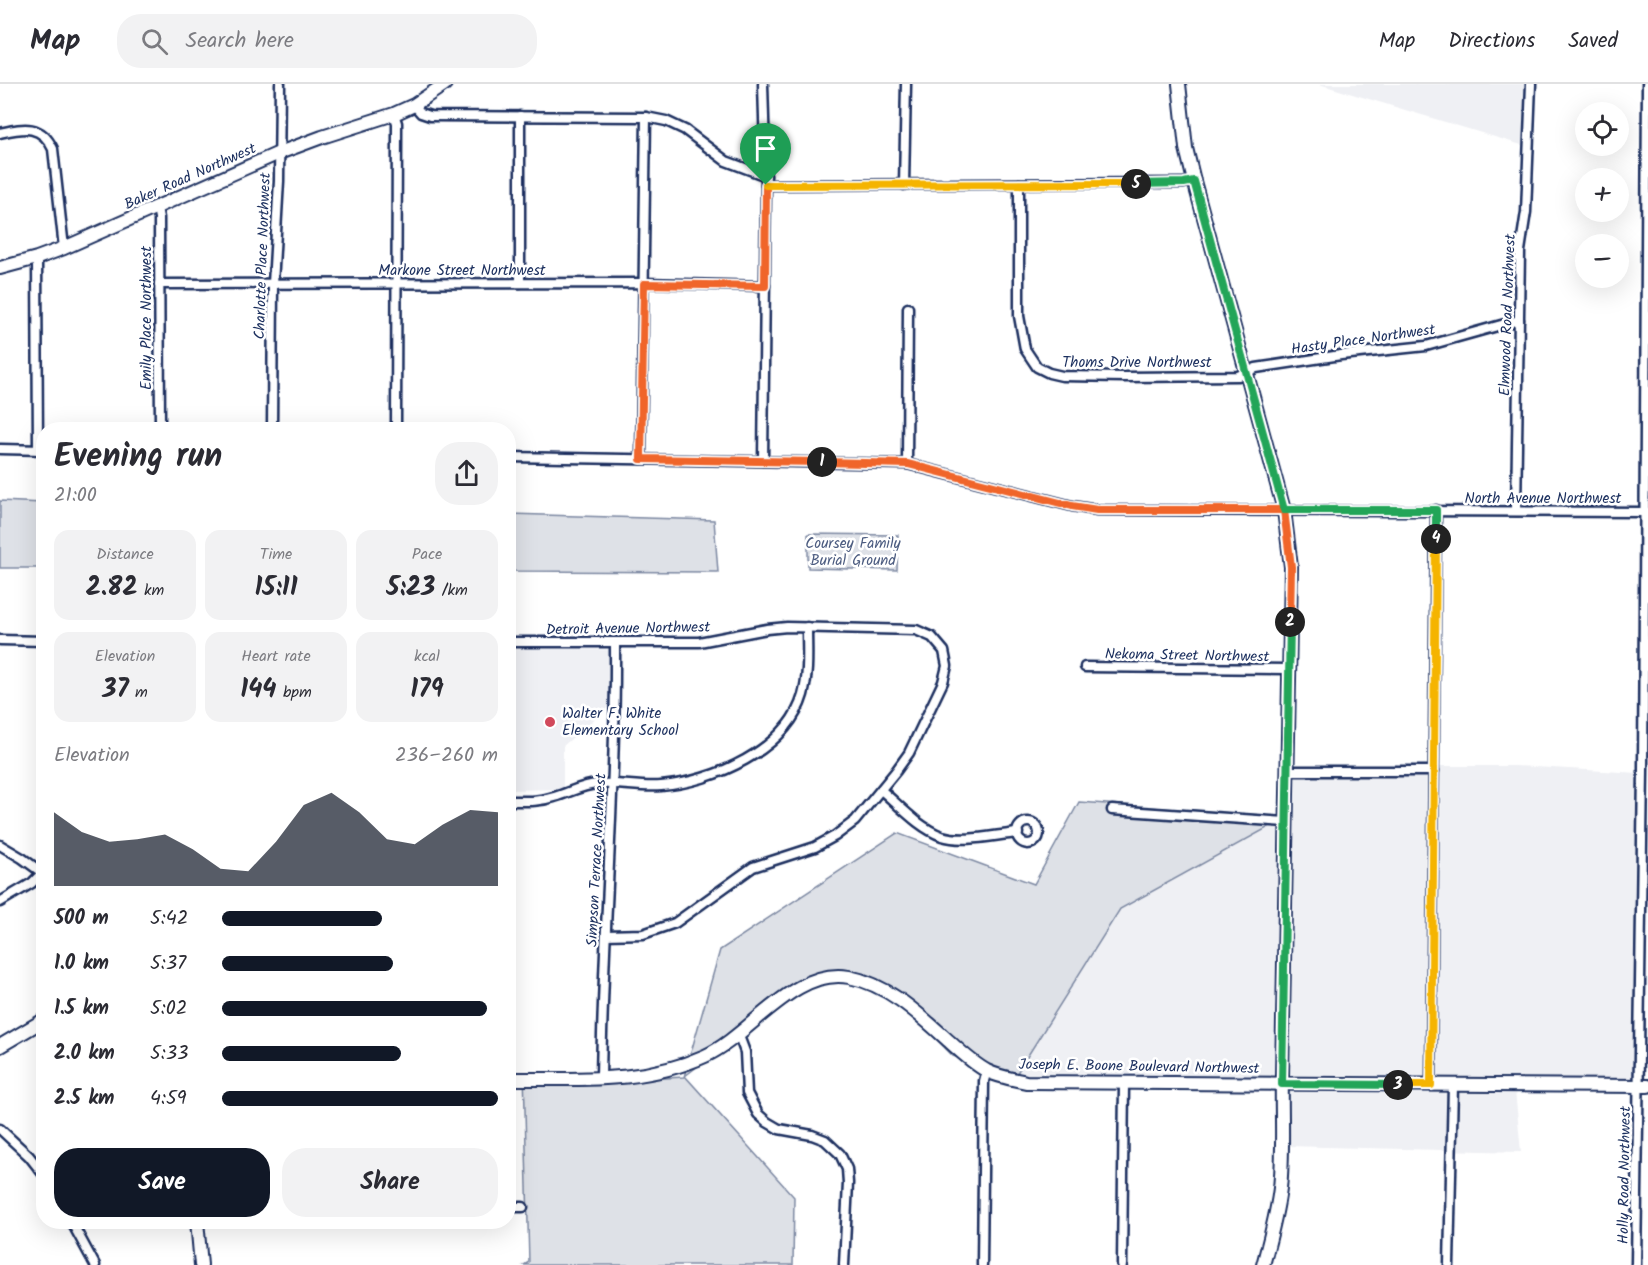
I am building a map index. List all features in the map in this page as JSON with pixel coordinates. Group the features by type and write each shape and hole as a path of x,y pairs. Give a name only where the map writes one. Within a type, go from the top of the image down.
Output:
{"street":[{"name":"Charlotte Place Northwest","path":"272,422 273,284 280,84"},
{"name":"Baker Road Northwest","path":"0,268 64,248 279,153 394,114 414,105 445,84"},
{"path":"763,84 766,181 763,461"},
{"path":"904,185 906,84"},
{"path":"1179,84 1186,147 1284,510 1291,567 1282,1151 1280,1187 1273,1230 1263,1265"},
{"name":"Elmwood Road Northwest","path":"1516,511 1520,251 1526,212 1530,84"},
{"name":"Holly Road Northwest","path":"1636,1265 1644,1086 1647,84"},
{"path":"414,105 421,113 430,116 646,117 666,121 685,130 726,161 766,181 904,185 1184,183 1194,181"},
{"path":"394,114 397,123 396,422"},
{"path":"520,116 520,284"},
{"path":"641,459 646,117"},
{"path":"0,134 33,129 41,132 48,140 53,149 64,248"},
{"name":"Thoms Drive Northwest","path":"1019,184 1019,316 1025,349 1037,367 1062,376 1238,376 1246,373"},
{"name":"Emily Place Northwest","path":"157,207 159,218 160,422"},
{"path":"37,258 40,422"},
{"name":"Markone Street Northwest","path":"159,284 765,286"},
{"path":"908,308 908,464"},
{"name":"Hasty Place Northwest","path":"1246,373 1256,368 1341,355 1426,346 1519,320"},
{"path":"0,449 36,450"},
{"name":"North Avenue Northwest","path":"516,458 908,464 1072,506 1097,510 1646,512"},
{"path":"1431,1085 1436,510"},
{"path":"516,801 554,797 585,785 659,786 688,782 748,758 769,745 789,723 802,696 807,671 807,627"},
{"name":"Detroit Avenue Northwest","path":"516,642 699,642 767,629 807,627 916,630 932,637 944,651 947,666 943,682 909,753 855,821 815,847 768,860 753,867 675,923 643,934 606,935"},
{"path":"0,640 36,640"},
{"name":"Simpson Terrace Northwest","path":"602,1079 615,708 615,643"},
{"name":"Nekoma Street Northwest","path":"1085,667 1289,669"},
{"path":"1287,771 1434,771"},
{"path":"881,790 925,827 940,835 967,838 1018,834"},
{"path":"1112,810 1286,822"},
{"path":"0,845 36,868"},
{"path":"0,902 36,879"},
{"name":"Joseph E. Boone Boulevard Northwest","path":"516,1079 639,1077 674,1069 708,1055 739,1036 780,1000 799,987 824,978 848,977 867,982 899,999 968,1058 987,1070 1006,1078 1026,1082 1644,1086"},
{"path":"0,1046 36,1025"},
{"path":"739,1036 745,1052 747,1093 758,1113 779,1129 813,1135 825,1140 840,1154 847,1169 844,1265"},
{"path":"982,1265 984,1081 987,1070"},
{"path":"1122,1265 1124,1083"},
{"path":"1449,1265 1453,1085"},
{"path":"0,1128 36,1165"},
{"path":"516,1207 523,1207"},
{"path":"75,1229 95,1265"},
{"path":"198,1229 201,1265"}],"shaded area":[{"path":"1319,84 1532,84 1528,147"},
{"name":"Walter F. White Elementary School","path":"516,648 623,650 619,698 563,746 563,789 516,790"},
{"path":"1298,766 1515,766 1639,773 1642,1080 1514,1080 1521,1152 1287,1146 1280,1081 1015,1076 1120,909 1287,817"}],"green space":[{"path":"0,501 36,503 36,568 0,568"},
{"path":"516,514 714,520 718,572 516,571"},
{"name":"Coursey Family Burial Ground","path":"808,534 898,535 897,570 808,568"},
{"path":"1079,802 1287,817 1120,909 1015,1076 953,1056 883,985 832,975 791,995 685,1076 794,1197 793,1265 524,1265 529,1262 524,1072 629,1080 684,1077 720,950 897,833 1034,884"}],"place":[{"name":"Walter F. White Elementary School","path":"550,722"}],"route":[{"path":"766,185 765,286 644,284 641,459 908,464 1072,506 1097,510 1284,510 1291,567 1282,1084 1431,1085 1436,510 1284,510 1194,181 1184,183 766,185"}]}
